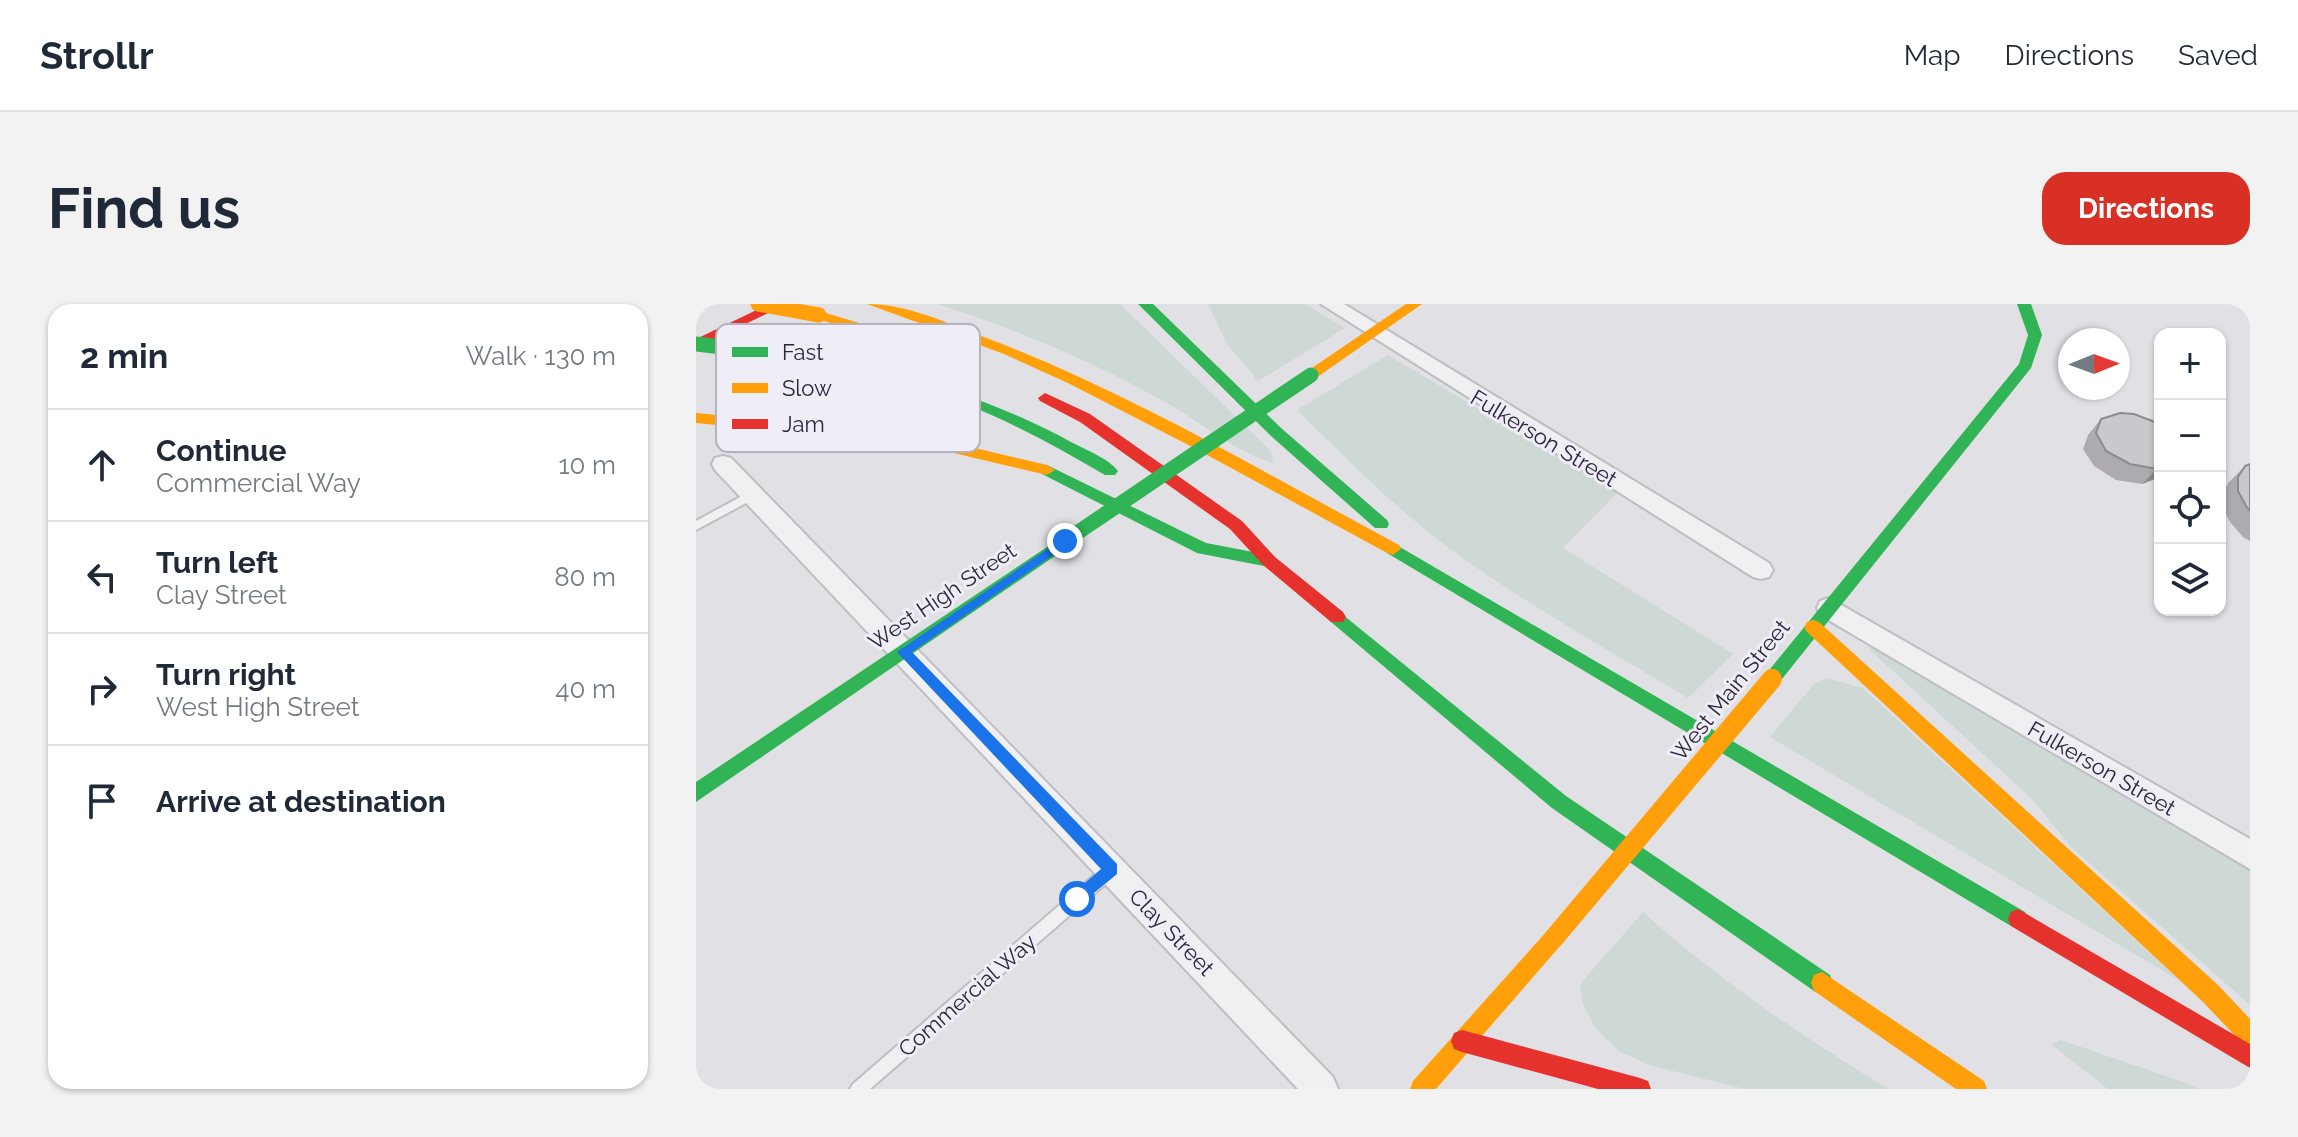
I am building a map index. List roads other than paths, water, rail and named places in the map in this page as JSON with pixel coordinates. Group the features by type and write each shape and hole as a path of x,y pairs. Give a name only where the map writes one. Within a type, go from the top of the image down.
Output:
{"main road":[{"path":"758,304 849,324"},
{"path":"738,324 780,304"},
{"path":"874,304 938,324"},
{"path":"1145,304 1276,432 1437,573"},
{"name":"West High Street","path":"696,793 1415,304"},
{"name":"West Main Street","path":"1421,1089 1554,938 1772,679 2026,365 2035,335 2024,304"},
{"path":"696,344 716,334"},
{"path":"980,341 1072,378 1437,573 2250,1057"},
{"path":"696,344 716,346"},
{"path":"1218,350 1276,432"},
{"path":"1024,387 1085,418 1236,525 1269,561 1559,802 1976,1089"},
{"path":"980,406 1057,440 1158,499"},
{"path":"696,418 716,420"},
{"path":"972,452 1045,469 1203,549 1269,561"},
{"path":"1196,520 1269,561"},
{"path":"1821,617 2250,1035"},
{"path":"1462,1041 1640,1089"}],"street":[{"name":"Fulkerson Street","path":"1330,304 1372,333 1761,570"},
{"name":"Clay Street","path":"723,464 1321,1089"},
{"name":"Fulkerson Street","path":"1821,617 2250,855"}],"lane":[{"path":"696,526 753,494"},
{"name":"Commercial Way","path":"858,1089 1112,869"}]}
